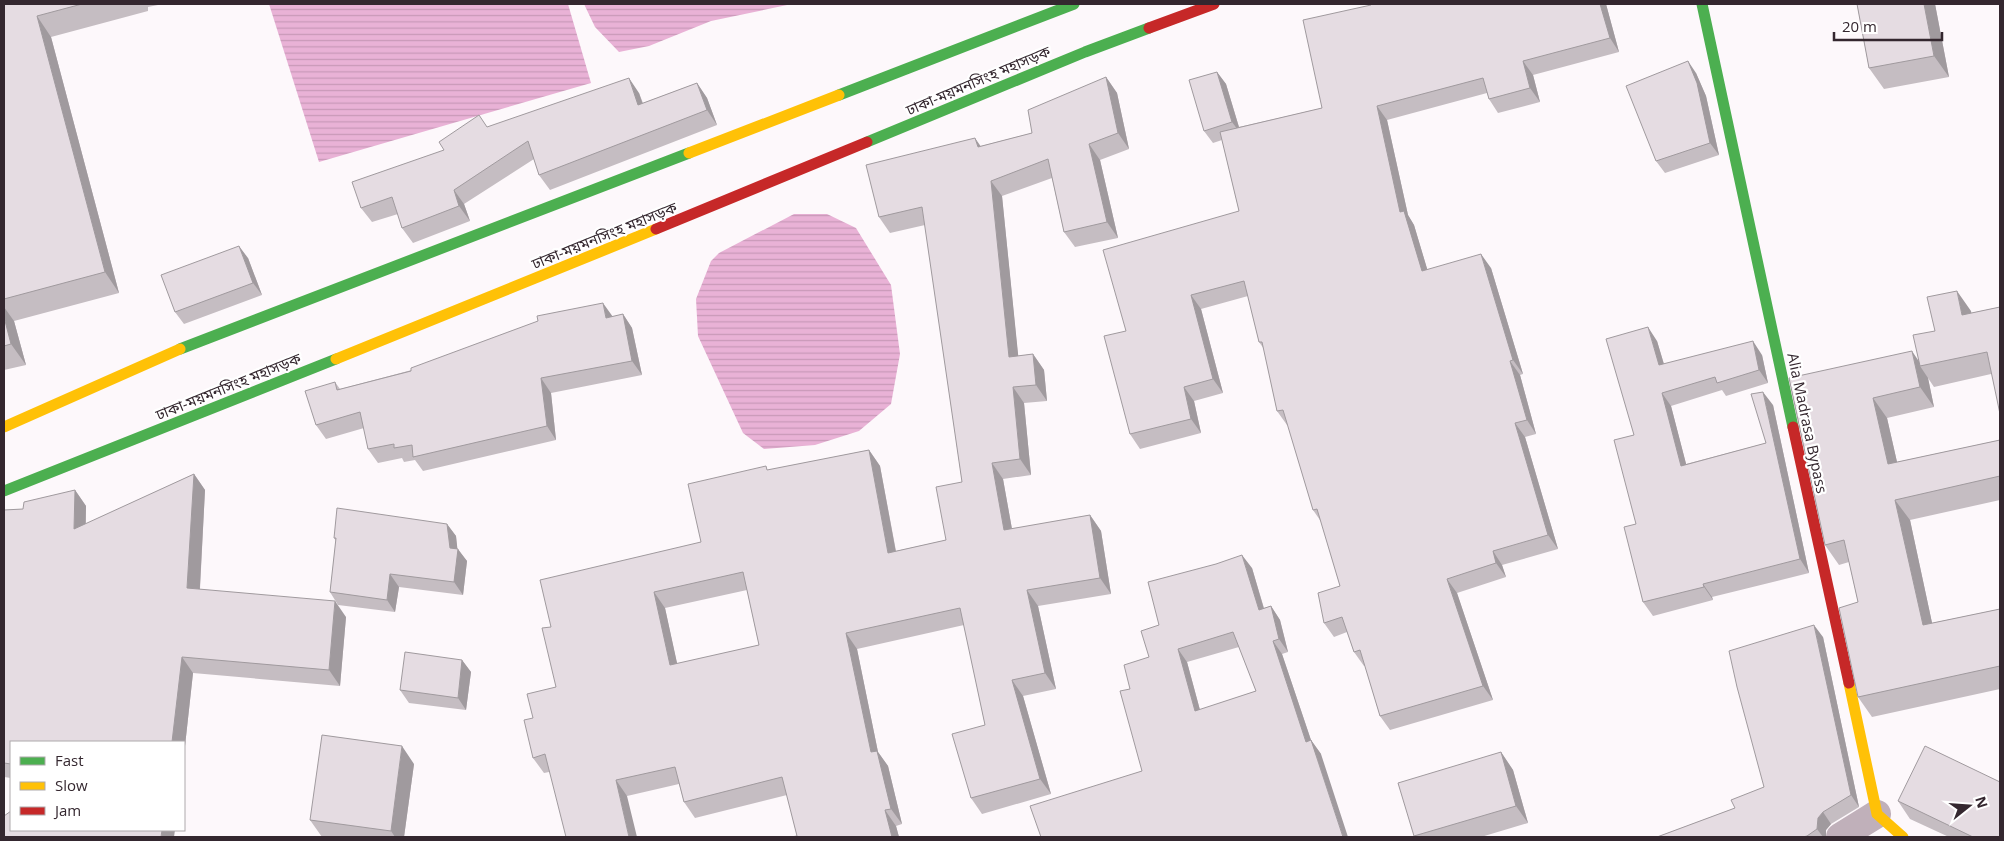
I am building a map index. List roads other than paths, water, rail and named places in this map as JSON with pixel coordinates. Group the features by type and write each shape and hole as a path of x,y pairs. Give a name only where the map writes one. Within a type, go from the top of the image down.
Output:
{"main road":[{"path":"4,427 165,355 1074,4"},
{"name":"ঢাকা-ময়মনসিংহ মহাসড়ক","path":"4,491 430,322 1085,52 1214,4"},
{"name":"Alia Madrasa Bypass","path":"1702,4 1877,814"},
{"path":"1877,814 1903,837"}],"street":[{"path":"1840,837 1877,814"}]}
